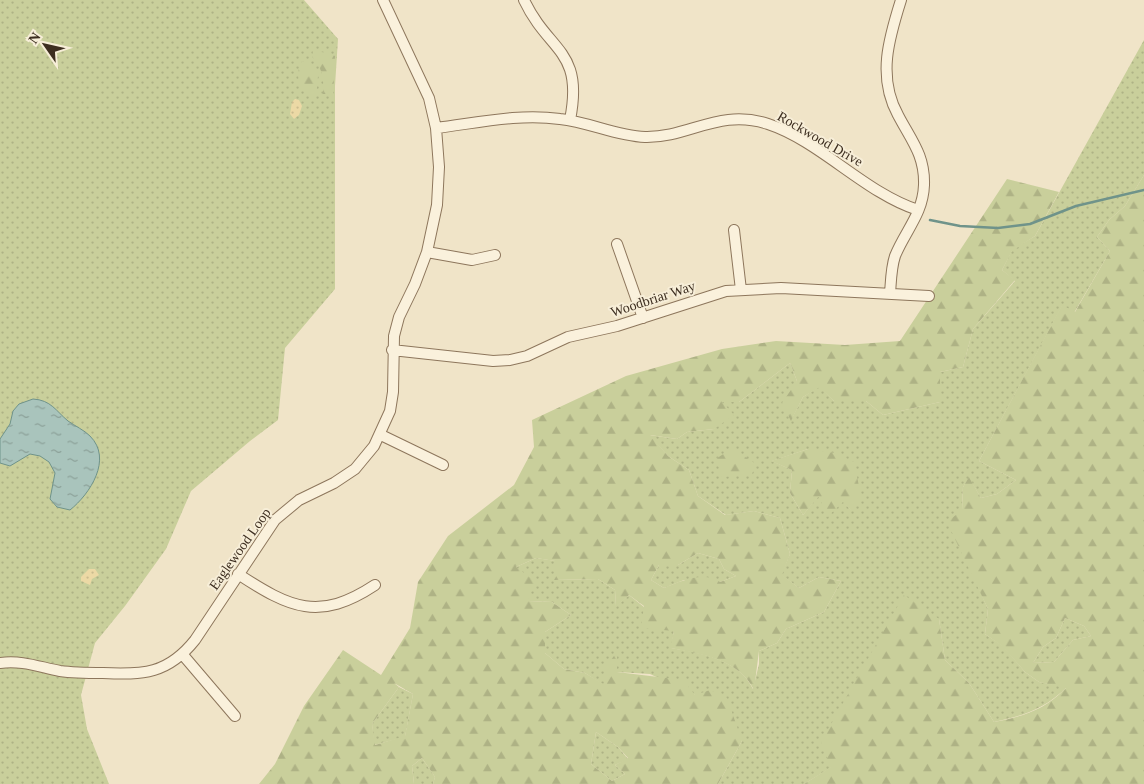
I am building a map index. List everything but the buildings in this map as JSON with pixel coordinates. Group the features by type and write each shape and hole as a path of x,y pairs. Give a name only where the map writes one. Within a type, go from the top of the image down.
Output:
{"street":[{"name":"Eaglewood Loop","path":"0,663 27,663 78,672 135,674 158,670 183,655 200,634 238,574 281,513 299,500 348,474 367,455 380,434 392,401 392,350 399,317 415,284 427,252 438,194 439,167 436,128 425,87 383,0"},
{"path":"524,0 533,18 558,47 568,64 574,87 570,120"},
{"path":"890,294 893,264 912,227 924,185 922,162 914,141 893,104 886,74 888,45 901,0"},
{"name":"Rockwood Drive","path":"436,128 523,118 570,120 625,135 644,137 672,135 721,120 756,120 786,132 895,201 918,210"},
{"path":"734,230 741,290"},
{"path":"617,244 643,318"},
{"path":"427,252 472,260 495,255"},
{"name":"Woodbriar Way","path":"392,350 485,360 510,360 527,356 568,337 643,318 714,294 741,290 781,288 929,296"},
{"path":"380,434 443,465"},
{"path":"238,574 282,600 309,607 330,606 350,601 375,585"},
{"path":"183,655 235,716"}],"green space":[{"path":"0,0 304,0 338,39 335,86 335,289 285,348 278,420 191,491 166,549 125,606 95,643 81,695 87,729 109,784 0,784"},
{"path":"1144,40 1144,175 1125,206 1109,220 1097,237 1110,251 1074,313 1062,306 979,461 1016,480 997,494 981,498 969,478 963,487 962,510 972,573 988,609 985,634 1003,646 1025,672 1039,682 1067,687 1058,695 1033,710 994,722 969,683 945,660 939,619 832,767 804,784 718,784 742,741 695,695 650,674 617,672 617,654 605,686 585,673 564,669 545,653 545,632 571,615 552,602 528,601 516,567 536,558 556,561 555,580 598,579 615,590 616,606 629,595 674,631 671,648 706,655 729,664 747,679 753,689 759,664 759,651 777,643 786,629 824,612 841,581 819,577 799,588 781,575 790,554 780,518 754,511 726,515 698,496 689,470 668,456 649,435 677,439 687,432 714,429 721,402 739,402 790,363 797,381 791,420 803,397 820,386 834,401 866,401 883,415 940,402 940,372 963,367 973,329 1015,281 1002,270 1012,250 1035,236","holes":["808,449 851,510 843,501 819,495 803,515 790,493 792,470 772,461"]},
{"path":"313,51 329,53 335,56 333,94 323,94 322,74 312,57"},
{"path":"302,61 308,64 318,76 316,98 312,99 305,91 298,77"},
{"path":"1144,175 1144,784 804,784 831,767 821,742 904,595 939,619 945,660 969,683 994,722 1042,707 1066,688 1039,682 1025,672 1002,646 985,634 988,609 947,522 962,510 963,487 969,477 981,498 997,494 1016,480 979,461 1062,305 1075,312 1110,251 1097,237 1109,220 1125,206","holes":["1065,618 1084,626 1091,636 1073,640 1054,662 1033,663 1043,647 1056,638"]},
{"path":"1007,179 1059,192 1035,236 1012,251 1002,270 1015,280 973,329 963,367 940,372 940,402 883,415 866,401 834,401 820,387 803,397 791,421 782,403 797,381 790,363 739,402 722,402 734,415 714,429 687,432 677,439 650,435 668,456 689,470 698,496 725,515 754,511 780,518 790,554 782,575 799,588 819,577 841,581 824,612 786,629 777,643 759,651 754,690 739,671 729,665 706,656 670,648 674,631 641,628 644,606 629,595 616,607 615,590 598,579 554,580 555,561 536,558 516,567 535,581 528,601 552,602 571,615 545,632 545,653 564,669 585,673 605,685 604,669 617,652 617,672 683,680 695,695 710,690 727,698 742,741 718,784 433,784 435,777 422,758 412,766 414,784 259,784 275,764 304,706 343,650 381,675 410,628 418,582 448,536 514,485 534,447 532,420 626,376 722,349 776,341 845,345 900,341","holes":["698,553 719,559 724,569 736,576 720,582 707,577 692,578 664,588 651,580 659,565 678,565","394,683 413,694 405,736 375,745 372,724 399,687","596,732 618,747 628,758 615,765 625,774 612,781 591,764"]},
{"path":"732,448 756,464 752,474 722,477 716,459"},
{"path":"808,449 835,453 854,462 861,496 851,510 843,502 827,517 819,496 803,515 790,493 792,470 771,461"},
{"path":"698,553 719,559 724,569 736,576 720,582 684,580 664,588 651,580 659,565 678,565"},
{"path":"1065,618 1084,626 1091,636 1073,640 1054,662 1033,663 1043,647 1056,638"},
{"path":"399,687 413,694 405,737 374,745 372,724"},
{"path":"596,732 618,747 628,759 615,765 625,774 612,781 591,764"},
{"path":"422,758 435,777 433,784 414,784 412,766"}],"sand":[{"path":"295,99 299,100 302,106 299,115 294,119 290,114 292,102"},
{"path":"89,569 95,569 99,575 92,579 90,585 81,581 81,577"}],"water":[{"path":"33,399 49,404 68,421 88,434 97,445 99,465 96,476 85,495 70,510 57,507 50,499 55,473 49,462 40,456 30,454 10,466 0,463 0,439 10,424 13,411 19,404"}],"waterway":[{"path":"930,220 960,226 998,228 1030,224 1076,206 1144,190"}]}
